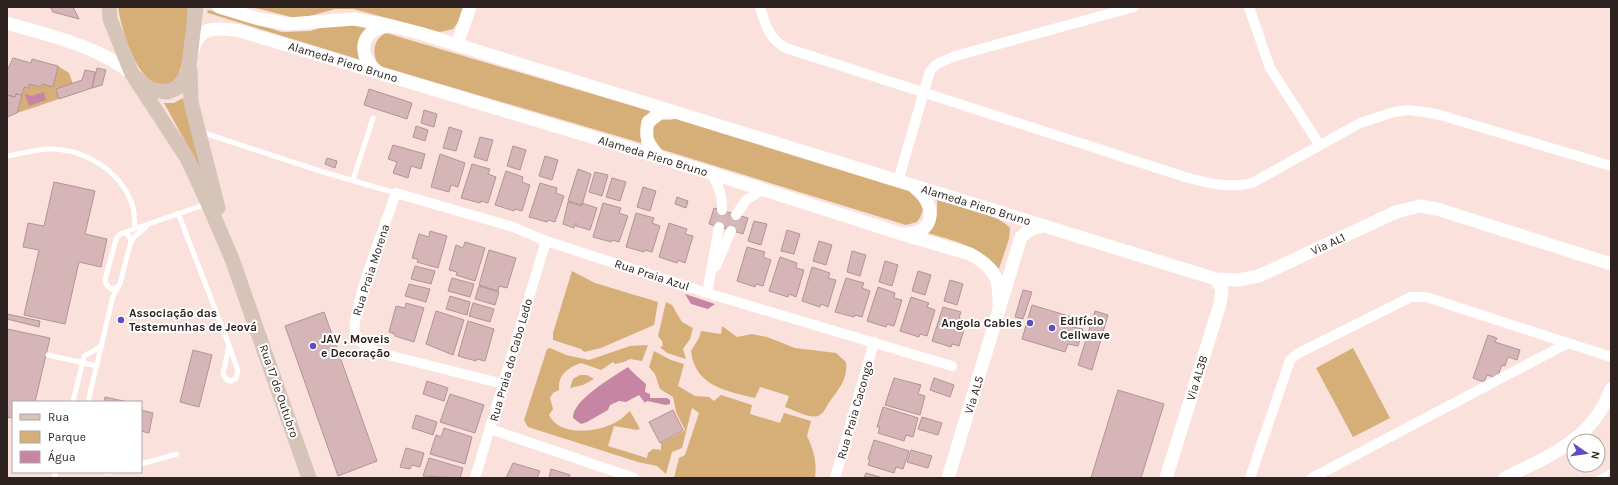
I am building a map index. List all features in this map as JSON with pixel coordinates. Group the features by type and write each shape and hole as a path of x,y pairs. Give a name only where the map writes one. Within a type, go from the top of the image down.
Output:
{"main road":[{"path":"109,7 110,20 132,74 148,89 167,92 176,88 183,82 188,74 196,7"},
{"name":"Rua 17 de Outubro","path":"191,58 191,102 232,259"},
{"name":"Rua 17 de Outubro","path":"132,74 187,158 208,203 232,259 309,478"}],"street":[{"name":"Alameda Piero Bruno","path":"219,7 259,19 288,24 342,19 367,21 392,26 784,145 1043,226"},
{"path":"457,45 470,7"},
{"path":"760,7 766,29 778,44 786,48 1185,177 1215,184 1233,186 1263,178 1319,144 1372,118 1408,110 1440,115 1611,166"},
{"path":"898,181 930,71 945,59 1134,7"},
{"path":"1249,7 1270,68 1319,144"},
{"path":"7,23 91,49 123,66 132,74"},
{"path":"379,74 368,62 365,54 365,45 368,35 373,30 392,26"},
{"name":"Alameda Piero Bruno","path":"191,58 195,43 201,34 211,28 226,29 288,45 379,74 711,172 902,234 970,254 994,272 1000,289 999,311"},
{"path":"659,157 648,143 646,136 648,122 660,113 674,112"},
{"path":"711,172 721,193 723,200 722,210"},
{"path":"902,234 916,234 925,228 930,217 930,204 922,193 911,185"},
{"path":"736,215 746,200 764,189"},
{"name":"Rua Praia Azul","path":"396,193 513,227 546,241 707,293 952,366"},
{"name":"Rua Praia Morena","path":"396,193 357,307 355,331 360,341 367,348 380,352 503,384"},
{"name":"Via AL1","path":"1043,226 1216,279 1238,280 1264,274 1396,212 1420,206 1437,209 1611,264"},
{"name":"Alameda Piero Bruno","path":"999,311 1021,237 1031,229 1043,226"},
{"path":"711,279 718,227"},
{"path":"707,293 711,279 732,231"},
{"name":"Rua Praia do Cabo Ledo","path":"475,478 546,241"},
{"name":"Via AL3B","path":"1166,478 1220,304 1222,290 1216,279"},
{"path":"1250,478 1290,360 1297,354 1411,296 1426,297 1611,357"},
{"name":"Via AL5","path":"948,478 999,311"},
{"name":"Rua Praia Cacongo","path":"835,478 874,342"},
{"path":"1312,478 1568,343"},
{"path":"1505,478 1570,444 1591,425 1606,401 1611,389"},
{"path":"490,429 634,478"}],"lane":[{"path":"354,180 373,118"},
{"name":"Rua Praia Azul","path":"198,132 323,172 396,193"},
{"path":"7,156 49,149 71,151 109,169 123,185 132,204 135,228"},
{"path":"113,296 105,282 116,239 120,234 208,203"},
{"path":"178,213 229,345 238,374 232,381 225,378 223,374 229,345"},
{"path":"130,244 142,230 159,220"},
{"path":"88,401 113,296 120,284 130,244 129,236 125,233 120,234"},
{"path":"107,286 114,289 120,284"},
{"path":"73,401 82,363 86,353 102,346"},
{"path":"48,355 97,366"},
{"path":"142,464 177,454"},
{"path":"1599,478 1611,472"}],"green space":[{"path":"118,7 188,7 182,65 175,80 168,84 162,85 153,82 145,75 132,54 123,28"},
{"path":"252,7 463,7 458,22 453,29 440,32 353,9 335,9 299,19"},
{"path":"209,10 282,32 310,31 340,22 370,26 361,60 208,13 207,11"},
{"path":"386,33 650,111 641,143 383,67 377,63 374,49 379,38"},
{"path":"58,66 69,73 73,84 56,89 59,99 17,113 24,87 29,87 29,84 41,87 42,84 53,86"},
{"path":"183,98 214,202 196,161 164,103 174,103"},
{"path":"670,116 917,193 923,204 922,214 917,222 906,225 657,148 651,139 653,128 659,119"},
{"path":"937,200 966,207 986,214 1003,222 1010,228 1009,239 999,269 991,261 975,250 958,242 928,233 936,217"},
{"path":"572,271 595,283 658,302 654,325 601,348 584,352 581,349 553,340 553,333"},
{"path":"666,302 672,305 682,322 693,328 690,339 683,349 686,359 667,353 660,347 663,346 662,341 658,336"},
{"path":"722,326 737,337 752,334 767,337 795,348 836,353 846,362 844,380 824,411 815,417 785,407 789,396 760,387 755,398 723,389 705,379 699,372 694,363 691,351 699,338 701,331 721,334"},
{"path":"648,345 642,361 630,359 615,364 613,362 601,370 581,363 565,372 560,380 559,390 553,393 550,398 553,409 549,415 554,422 571,430 592,430 611,425 620,420 630,411 640,429 637,430 614,426 608,446 647,458 648,453 653,449 661,450 661,443 685,430 676,412 673,397 660,389 655,374 649,367 654,351 671,360 684,364 678,386 695,396 709,397 714,401 721,395 752,405 750,414 780,423 784,413 811,421 807,436 816,467 815,478 674,478 679,458 685,455 699,413 692,408 682,448 672,452 666,474 657,466 638,462 528,427 524,420 547,349 550,348 566,355 589,360 630,346"},
{"path":"1353,348 1390,418 1353,437 1316,368"},
{"path":"580,375 587,375 594,379 583,385 570,388 573,379"}],"water":[{"path":"44,92 46,100 29,106 25,94 31,96"},
{"path":"685,294 715,304 708,309 691,304"},
{"path":"628,367 646,384 645,392 650,394 650,398 667,398 670,400 670,404 666,405 647,401 645,403 639,395 626,402 619,401 610,405 608,410 587,422 581,424 573,418 574,411 586,397"}],"building":[{"path":"50,7 73,7 79,19 53,12"},
{"path":"13,58 31,63 32,59 58,66 53,87 42,84 41,87 29,84 29,88 24,87 22,95 16,94 15,97 7,95 7,71"},
{"path":"97,68 106,70 102,85 92,88"},
{"path":"85,70 95,72 92,88 59,99 56,89 82,80"},
{"path":"369,89 412,103 407,119 364,105"},
{"path":"16,94 22,95 17,113 7,117 7,95 15,97"},
{"path":"424,110 437,114 434,127 421,123"},
{"path":"416,126 428,130 425,141 413,137"},
{"path":"449,127 462,131 456,151 443,148"},
{"path":"480,137 493,140 487,161 474,157"},
{"path":"393,145 425,154 421,169 411,166 408,178 393,173 397,162 388,159"},
{"path":"513,146 526,150 520,170 507,166"},
{"path":"440,154 465,163 458,187 451,185 449,192 431,187"},
{"path":"545,156 558,160 552,180 539,176"},
{"path":"327,158 337,161 335,168 325,164"},
{"path":"472,164 490,169 488,174 496,177 488,203 481,201 480,203 461,198"},
{"path":"578,169 591,174 582,205 568,201"},
{"path":"506,171 523,177 522,182 530,185 522,211 515,209 514,211 495,205"},
{"path":"595,172 608,175 602,196 589,192"},
{"path":"612,178 626,182 620,201 606,197"},
{"path":"54,182 95,191 85,234 107,239 101,267 79,262 65,324 24,315 39,250 23,247 28,223 44,226"},
{"path":"540,183 557,188 556,193 564,196 555,222 548,220 547,222 529,217"},
{"path":"643,187 656,191 650,211 637,207"},
{"path":"677,197 688,201 686,208 675,204"},
{"path":"568,202 581,206 582,203 597,208 590,230 576,226 576,223 574,228 563,224"},
{"path":"603,203 621,208 619,213 628,216 619,242 612,240 611,242 593,237"},
{"path":"714,208 748,218 743,234 709,224"},
{"path":"636,213 654,218 652,223 660,226 652,252 645,250 644,252 626,247"},
{"path":"754,221 767,224 761,245 748,241"},
{"path":"669,223 687,229 685,234 693,236 685,263 678,260 677,263 659,257"},
{"path":"787,230 800,234 794,254 781,251"},
{"path":"430,231 447,236 438,268 417,262 418,259 412,258 419,234 429,237"},
{"path":"819,241 832,245 826,265 813,261"},
{"path":"465,242 485,248 475,281 456,275 457,272 449,270 456,245 463,248"},
{"path":"747,247 765,252 763,257 771,260 763,286 756,284 755,287 737,281"},
{"path":"489,250 516,258 507,288 499,286 498,291 479,285"},
{"path":"852,251 866,255 860,276 847,272"},
{"path":"780,257 797,263 796,268 804,270 796,297 789,294 788,297 769,291"},
{"path":"885,261 898,265 892,286 879,282"},
{"path":"415,266 435,271 431,284 411,279"},
{"path":"812,267 830,273 828,278 836,280 828,307 821,304 820,307 802,301"},
{"path":"918,271 931,275 925,295 912,291"},
{"path":"452,278 474,284 470,297 448,291"},
{"path":"846,278 864,283 862,288 870,291 862,317 855,315 854,317 835,312"},
{"path":"950,280 963,284 957,305 944,301"},
{"path":"409,284 430,289 426,302 405,296"},
{"path":"479,286 499,292 495,305 475,299"},
{"path":"878,287 895,293 894,298 902,300 894,326 887,324 886,327 867,321"},
{"path":"1023,290 1032,292 1023,319 1015,317"},
{"path":"450,296 470,302 467,315 446,309"},
{"path":"911,297 929,303 927,307 935,310 927,336 920,334 919,337 900,331"},
{"path":"406,303 424,308 414,342 395,336 395,334 389,332 396,306 405,308"},
{"path":"473,303 494,309 490,322 469,316"},
{"name":"Edifício Cellwave","path":"1032,305 1075,318 1073,327 1083,329 1078,346 1068,344 1065,352 1022,339"},
{"path":"943,307 961,312 959,318 967,320 959,346 952,344 951,347 932,341"},
{"path":"436,311 464,320 453,355 426,344"},
{"path":"1095,311 1108,315 1092,370 1078,365"},
{"path":"324,312 377,461 338,476 285,326"},
{"path":"7,314 40,321 39,327 7,319"},
{"path":"468,321 494,329 485,361 477,359 476,361 458,356"},
{"path":"7,329 50,338 35,401 12,401 12,418 7,417"},
{"path":"1488,335 1497,338 1495,342 1520,350 1517,360 1508,357 1505,366 1502,365 1497,378 1487,375 1484,382 1473,378"},
{"path":"193,350 212,355 199,407 180,402"},
{"path":"894,378 921,385 918,394 925,396 920,415 885,405"},
{"path":"934,378 954,385 950,397 930,390"},
{"path":"427,381 448,388 444,401 423,394"},
{"path":"1118,390 1164,404 1141,478 1091,478"},
{"path":"450,394 484,405 475,433 440,422"},
{"path":"105,397 123,401 104,401"},
{"path":"883,407 918,418 913,437 906,435 904,441 878,433 880,427 877,427"},
{"path":"142,410 153,413 149,433 142,431"},
{"path":"673,410 683,430 660,443 649,422"},
{"path":"416,415 437,422 433,435 412,428"},
{"path":"922,417 942,423 938,435 918,429"},
{"path":"444,428 472,437 465,464 430,454 436,435 441,437"},
{"path":"874,440 909,451 903,469 896,467 894,473 868,465 870,460 868,459"},
{"path":"406,448 424,453 420,467 412,465 410,469 400,467"},
{"path":"911,450 932,456 928,468 907,462"},
{"path":"429,458 463,468 460,478 423,476"},
{"path":"513,463 540,471 537,478 506,478"},
{"path":"551,469 570,475 569,478 549,478"},
{"path":"866,473 883,478 864,478"}],"tunnel":[{"path":"719,227 722,210"},
{"path":"731,231 736,215"}],"place":[{"name":"Associação das Testemunhas de Jeová","path":"121,320"},
{"name":"Angola Cables","path":"1030,323"},
{"name":"Edifício Cellwave","path":"1052,328"},
{"name":"JAV , Moveis e Decoração","path":"313,346"}]}
